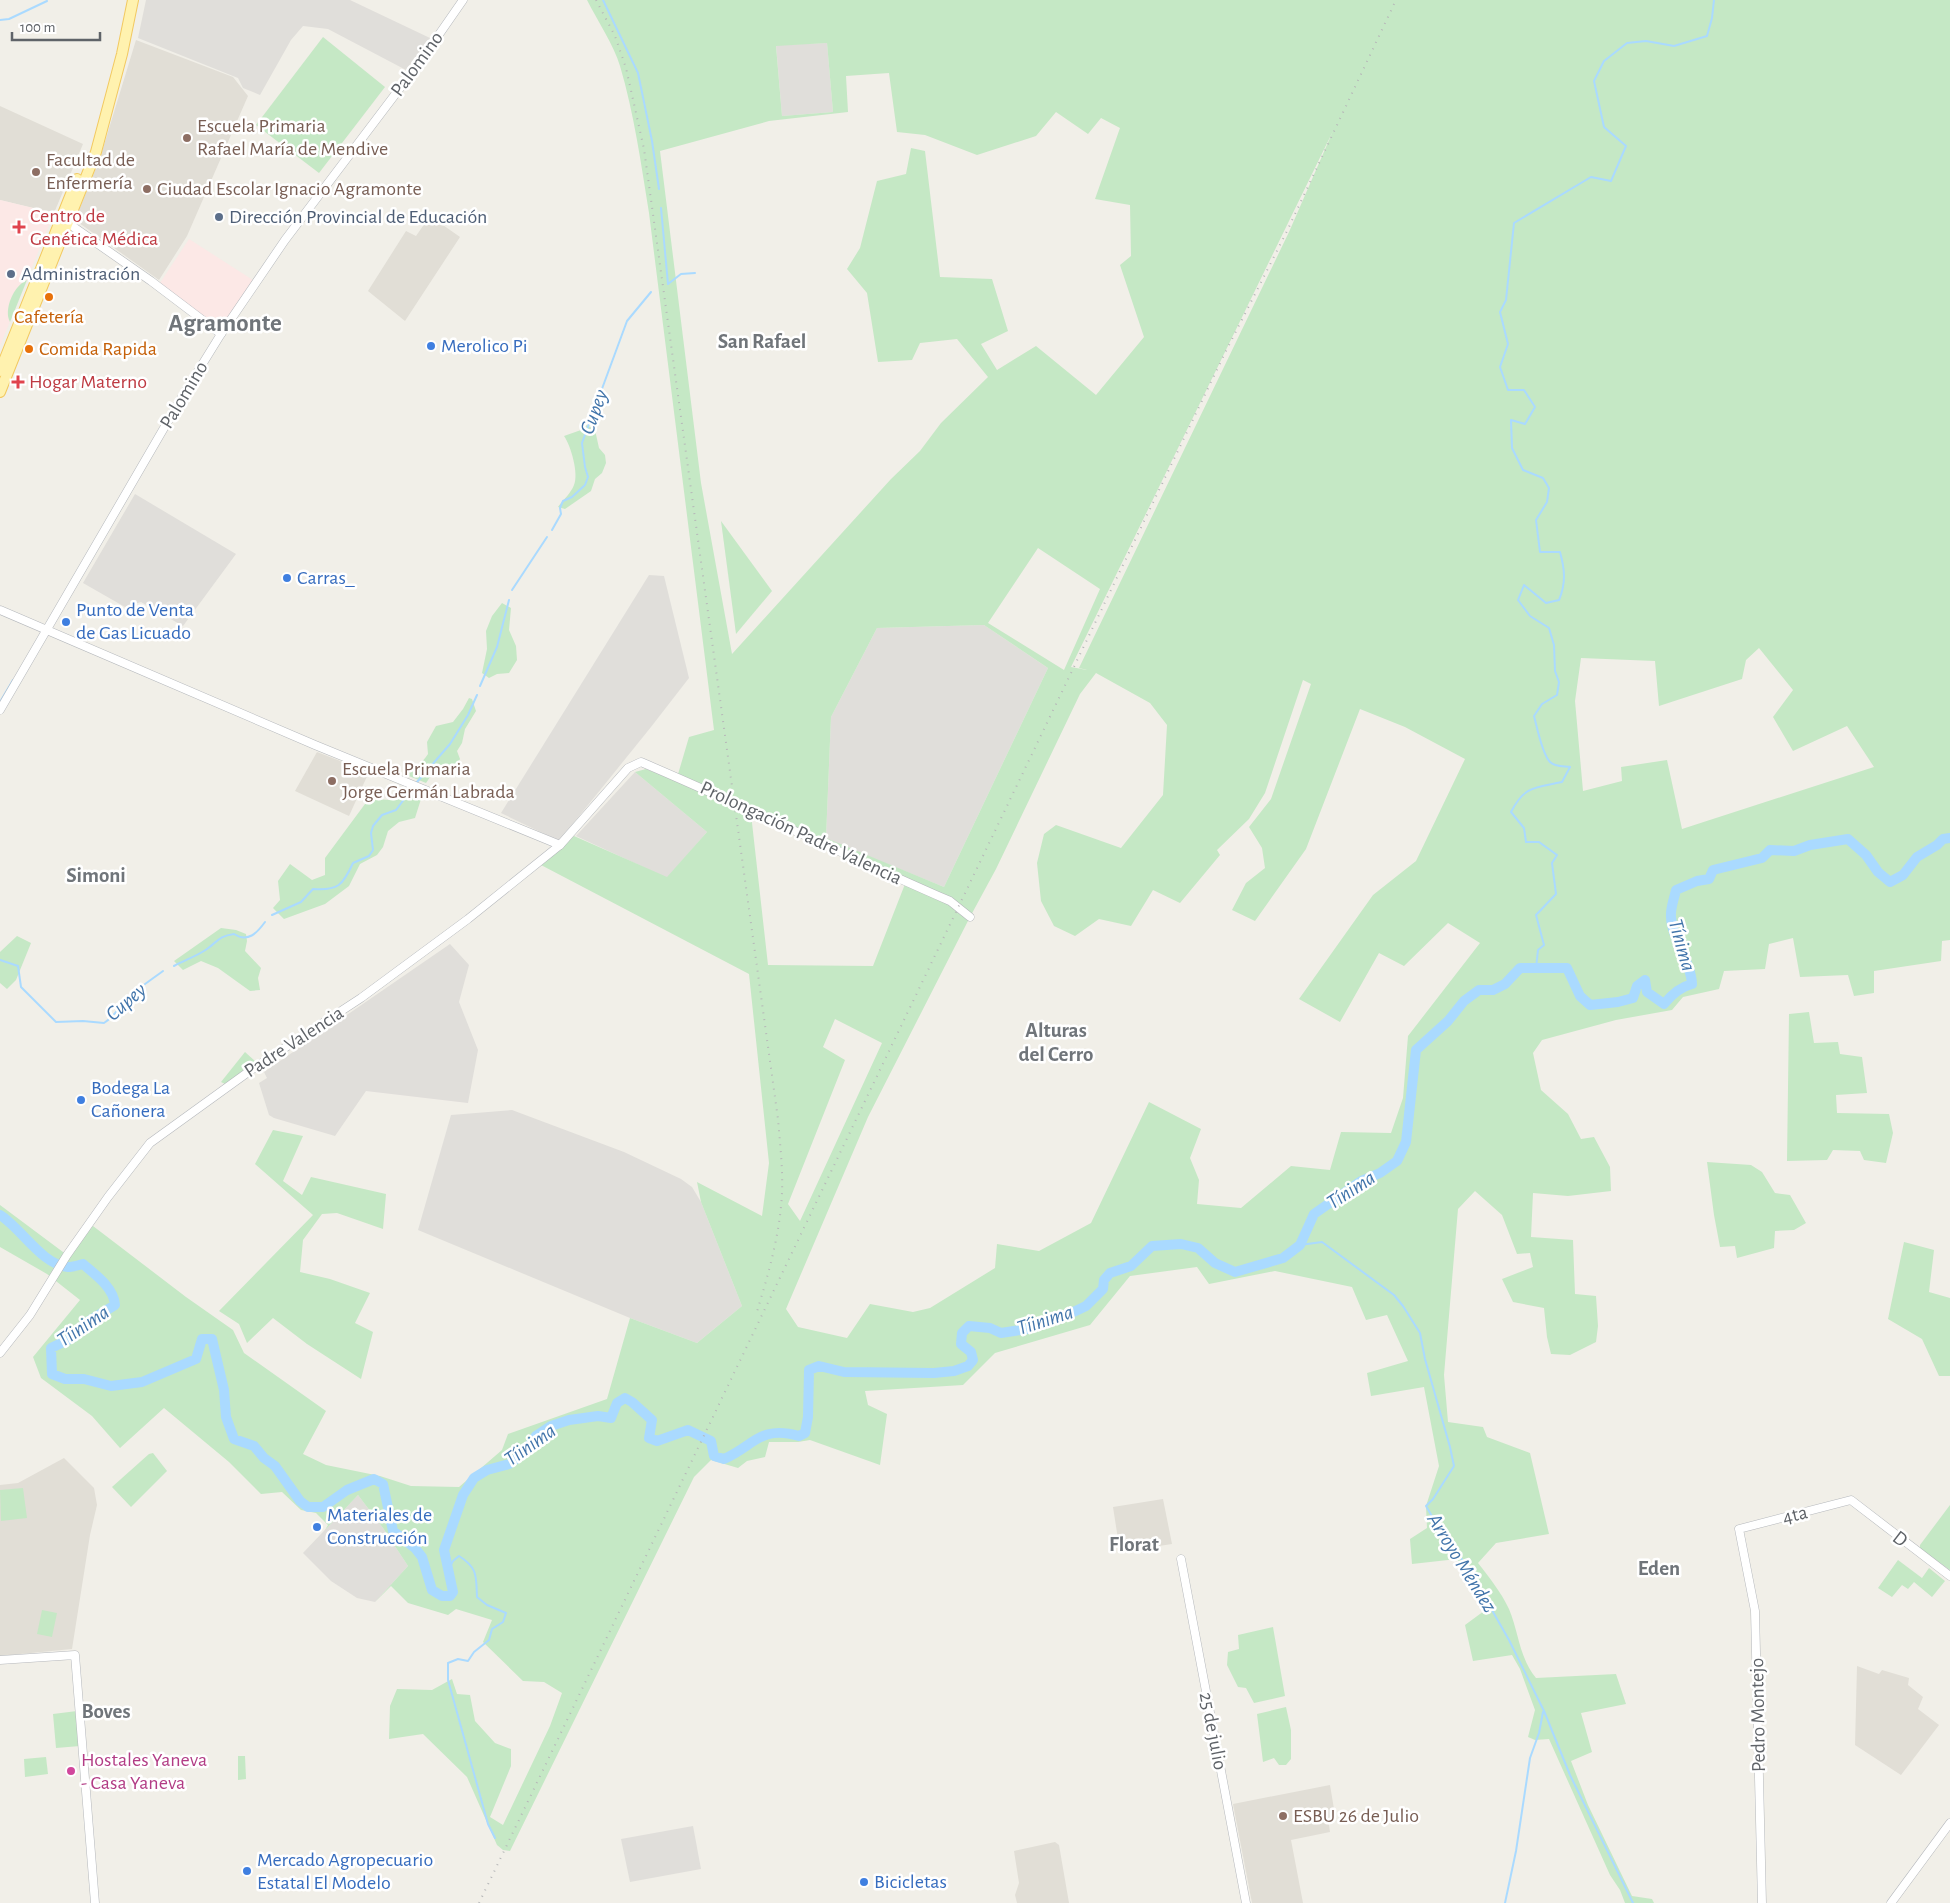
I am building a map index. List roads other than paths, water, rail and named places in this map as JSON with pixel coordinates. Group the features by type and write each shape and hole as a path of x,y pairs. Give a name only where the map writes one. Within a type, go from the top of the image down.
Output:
{"main road":[{"path":"0,392 105,114 122,54 133,0"},
{"path":"0,371 64,221"}],"street":[{"name":"Palomino","path":"0,710 182,397 221,334 284,240 422,59 464,0"},
{"path":"64,221 151,281 221,334"},
{"path":"0,610 316,745 560,845"},
{"name":"Prolongación Padre Valencia","path":"628,768 641,762 730,800 802,835 950,901 970,917"},
{"name":"Padre Valencia","path":"0,1353 30,1315 67,1255 108,1197 150,1143 251,1070 361,998 468,919 560,845 628,768"},
{"path":"543,839 547,847 543,857"},
{"name":"4ta","path":"1739,1529 1851,1500"},
{"name":"D","path":"1851,1500 1950,1576"},
{"name":"Pedro Montejo","path":"1739,1529 1755,1611 1762,1903"},
{"name":"25 de julio","path":"1181,1559 1246,1903"},
{"path":"0,1660 76,1655 95,1903"},
{"path":"1891,1903 1950,1823"}],"waterway":[{"path":"603,0 638,73 652,141 659,189"},
{"path":"1536,968 1538,950 1544,945 1536,915 1556,894 1552,863 1557,855 1539,842 1526,842 1524,828 1511,812 1526,792 1538,787 1562,782 1570,767 1554,765 1547,758 1542,747 1534,716 1542,704 1557,695 1559,682 1555,671 1554,645 1549,628 1530,616 1518,600 1524,585 1546,603 1559,600 1564,576 1560,552 1540,552 1536,520 1547,502 1549,488 1543,478 1523,470 1512,448 1511,420 1525,424 1535,407 1524,390 1508,390 1500,367 1508,344 1500,312 1506,300 1514,223 1591,177 1611,181 1626,146 1604,127 1594,81 1604,61 1627,43 1646,41 1674,46 1707,36 1714,0"},
{"path":"0,20 9,19 47,1"},
{"path":"661,208 668,284"},
{"name":"Cupey","path":"668,284 681,274 695,273"},
{"name":"Cupey","path":"552,530 561,514 560,508 563,501 572,497 585,485 588,477 582,443 627,321 651,292"},
{"name":"Cupey","path":"512,590 547,537"},
{"name":"Cupey","path":"480,686 497,647 509,600"},
{"path":"0,702 13,680"},
{"name":"Cupey","path":"417,782 450,744 468,715 477,695"},
{"name":"Cupey","path":"272,915 301,902 313,889 328,889 339,885 346,877 353,863 369,856 373,850 371,833 373,826 382,815 396,810 411,790"},
{"name":"Tíinima","path":"0,1215 49,1260 58,1265 68,1267 83,1264 104,1282 114,1299 115,1305 84,1324 74,1337 51,1348 52,1374 65,1379 84,1379 111,1386 142,1382 196,1359 202,1339 212,1339 224,1390 226,1417 234,1439 254,1446 264,1458 275,1466 300,1501 308,1507 323,1507 347,1490 374,1479 383,1484 393,1531 415,1548 422,1557 432,1590 442,1596 450,1596 453,1592 444,1550 463,1495 474,1478 487,1470 509,1464 524,1453 536,1436 551,1426 569,1420 598,1416 611,1418 617,1403 625,1398 652,1420 649,1438 657,1441 688,1430 711,1441 714,1456 724,1459 766,1435 786,1433 799,1436 805,1433 808,1417 809,1370 819,1366 844,1372 934,1373 954,1371 968,1366 973,1360 971,1352 961,1344 962,1333 969,1326 990,1328 1001,1333 1027,1329 1046,1321 1059,1319 1086,1306 1103,1289 1104,1280 1110,1273 1131,1266 1152,1246 1181,1244 1198,1248 1215,1263 1235,1272 1283,1258 1300,1245 1314,1214 1361,1181 1380,1173 1397,1161 1406,1142 1416,1050 1448,1021 1464,1001 1479,990 1493,990 1505,984 1520,968 1567,968 1580,996 1590,1005 1618,1002 1633,998 1637,986 1645,980 1647,992 1664,1004 1676,991 1692,984 1691,975 1672,926 1671,911 1676,890 1697,881 1709,879 1713,870 1762,858 1770,850 1794,851 1810,845 1848,839 1866,855 1878,872 1890,882 1903,875 1917,857 1937,845 1943,839 1950,838"},
{"name":"Cupey","path":"174,966 203,951 225,936 234,934 239,937 252,936 265,922"},
{"name":"Cupey","path":"0,960 18,966 21,987 56,1022 83,1021 104,1023 132,994 163,971"},
{"name":"Arroyo Méndez","path":"1300,1245 1322,1242 1394,1295 1420,1333 1425,1359 1454,1466 1433,1499 1426,1506 1468,1568 1509,1640 1544,1711 1570,1775 1633,1903"},
{"path":"448,1570 453,1561 459,1556 465,1560 475,1573 477,1597 487,1605 506,1613 503,1622 492,1629 489,1640 474,1652 468,1661 458,1659 448,1663 448,1680 488,1824 495,1838"},
{"path":"1505,1903 1516,1851 1530,1758 1539,1733 1543,1712"}],"railway":[{"path":"596,0 615,36 626,68 644,149 778,1119 782,1175 781,1209 773,1255 756,1315"},
{"path":"479,1903 1225,353 1287,231 1396,0"}],"place":[{"name":"Escuela Primaria Rafael María de Mendive","path":"187,138"},
{"name":"Facultad de Enfermería","path":"36,172"},
{"name":"Ciudad Escolar Ignacio Agramonte","path":"147,189"},
{"name":"Dirección Provincial de Educación","path":"219,217"},
{"name":"Centro de Genética Médica","path":"19,227"},
{"name":"Administración","path":"11,274"},
{"name":"Cafetería","path":"49,297"},
{"name":"Merolico Pi","path":"431,346"},
{"name":"Comida Rapida","path":"29,349"},
{"name":"Hogar Materno","path":"18,382"},
{"name":"Carras_","path":"287,578"},
{"name":"Punto de Venta de Gas Licuado","path":"66,622"},
{"name":"Escuela Primaria Jorge Germán Labrada","path":"332,781"},
{"name":"Bodega La Cañonera","path":"81,1100"},
{"name":"Materiales de Construcción","path":"317,1527"},
{"name":"Hostales Yaneva - Casa Yaneva","path":"71,1771"},
{"name":"ESBU 26 de Julio","path":"1283,1816"},
{"name":"Mercado Agropecuario Estatal El Modelo","path":"247,1871"},
{"name":"Bicicletas","path":"864,1882"}],"district":[{"name":"Agramonte","path":"225,323"},
{"name":"San Rafael","path":"762,341"},
{"name":"Simoni","path":"96,875"},
{"name":"Alturas del Cerro","path":"1056,1042"},
{"name":"Florat","path":"1134,1544"},
{"name":"Eden","path":"1659,1568"},
{"name":"Boves","path":"106,1711"}],"water label":[{"name":"Tínima","path":"1682,945"},
{"name":"Tínima","path":"1351,1190"}]}
